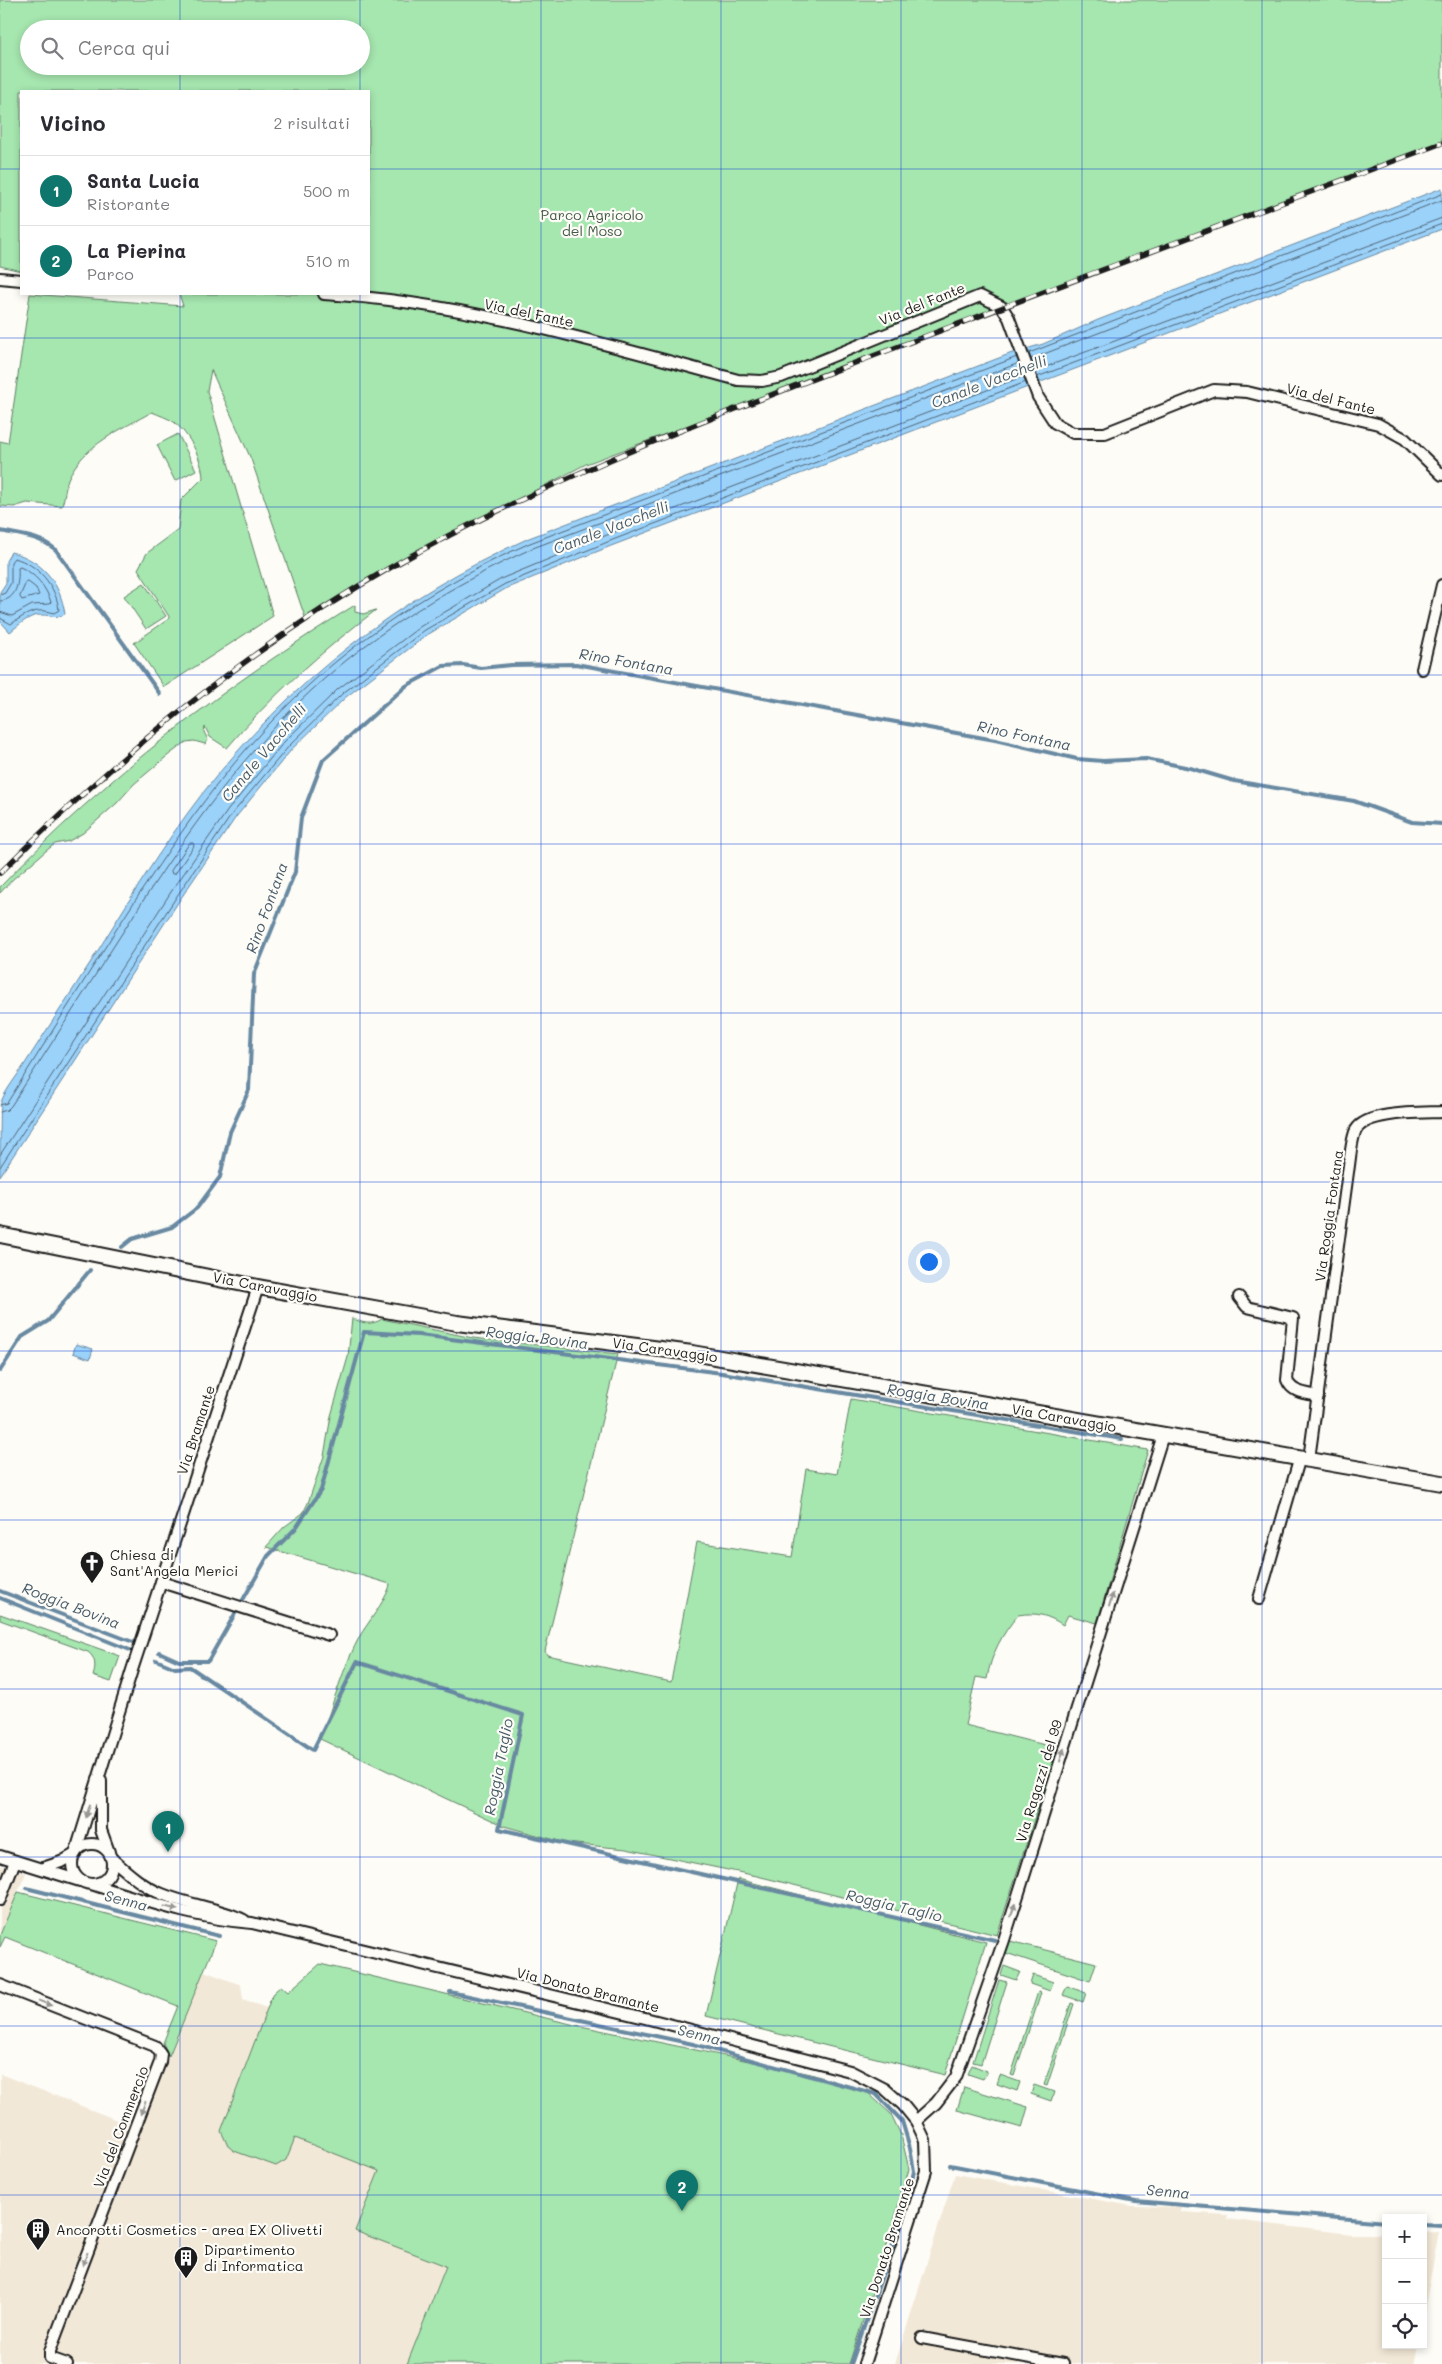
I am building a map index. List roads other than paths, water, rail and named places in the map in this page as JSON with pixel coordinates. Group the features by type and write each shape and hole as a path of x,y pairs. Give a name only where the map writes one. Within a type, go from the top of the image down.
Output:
{"street":[{"path":"0,278 20,280"},
{"name":"Via del Fante","path":"341,295 375,297 474,315 572,336 738,380 762,381 781,377 980,296 1002,308 1008,318 1036,394 1055,423 1073,433 1105,432 1214,390 1247,392 1378,424 1405,439 1441,470"},
{"path":"1422,669 1442,585"},
{"name":"Via Roggia Fontana","path":"1305,1458 1318,1396 1355,1130 1364,1122 1380,1116 1442,1112"},
{"name":"Via Caravaggio","path":"0,1235 258,1287 457,1323 692,1353 1442,1483"},
{"name":"Via Bramante","path":"75,1854 161,1582 258,1287"},
{"path":"1239,1297 1247,1306 1293,1318 1287,1380 1290,1387 1298,1392 1318,1396"},
{"name":"Via Ragazzi del 99","path":"916,2121 936,2103 956,2077 998,1957 1163,1435"},
{"path":"1259,1599 1305,1458"},
{"path":"161,1582 329,1636"},
{"name":"Via Bramante","path":"102,1767 102,1830 110,1855"},
{"path":"44,1868 61,1862 75,1854 85,1845 92,1844 98,1845 110,1855 112,1864 108,1876 97,1883 87,1883 75,1874 72,1868 75,1854"},
{"name":"Via Donato Bramante","path":"110,1855 134,1878 162,1894 226,1911 252,1923"},
{"name":"Via Donato Bramante","path":"0,1856 44,1868 160,1906 225,1921 252,1923 645,2018 850,2071 885,2089 903,2105 916,2121 925,2140 926,2171 864,2364"},
{"path":"0,1900 16,1860"},
{"name":"Via del Commercio","path":"0,1985 155,2046 161,2054 160,2062 50,2351 50,2358 67,2364"},
{"path":"922,2338 1063,2364"}],"water":[{"name":"Canale Vacchelli","path":"1442,188 1442,229 611,546 507,588 427,635 346,697 292,749 236,817 0,1176 1,1102 3,1097 172,834 236,753 272,715 349,646 391,615 481,561 529,538 1012,353 1043,344 1098,320"},
{"path":"11,552 32,561 48,574 59,592 65,614 56,617 33,616 10,632 0,621 0,592 6,583 6,561"},
{"path":"76,1344 93,1349 90,1359 73,1353"}],"waterway":[{"path":"0,531 37,539 56,550 160,694"},
{"name":"Rino Fontana","path":"122,1247 132,1239 172,1227 197,1208 220,1177 230,1132 249,1090 254,974 295,872 301,818 323,760 406,686 443,666 463,665 481,668 511,665 576,664 995,740 1077,759 1103,761 1146,759 1190,768 1234,781 1354,801 1412,822 1442,824"},
{"name":"Rino Fontana","path":"0,1371 22,1337 48,1321 90,1270"},
{"name":"Roggia Bovina","path":"159,1652 179,1661 208,1661 268,1556 296,1528 321,1490 364,1332 419,1335 722,1373 1122,1439"},
{"name":"Roggia Bovina","path":"0,1591 133,1642"},
{"name":"Roggia Taglio","path":"0,1598 130,1650"},
{"name":"Roggia Taglio","path":"156,1660 175,1668 190,1667 313,1750 357,1662 523,1715 499,1829 995,1940"},
{"name":"Senna","path":"26,1888 219,1936"},
{"name":"Senna","path":"450,1992 693,2044 876,2094 902,2121 914,2171 907,2204 851,2364"},
{"name":"Senna","path":"950,2165 1136,2201 1382,2222"},
{"name":"Senna","path":"1427,2225 1442,2226"}],"railway":[{"path":"0,873 91,787 138,746 236,668 340,598 451,534 511,504 633,450 757,400 1442,143"}],"place":[{"name":"Chiesa di Sant'Angela Merici","path":"92,1584"},
{"name":"Santa Lucia","path":"168,1852"},
{"name":"La Pierina","path":"682,2211"},
{"name":"Ancorotti Cosmetics - area EX Olivetti","path":"38,2251"},
{"name":"Dipartimento di Informatica","path":"186,2279"}],"park label":[{"name":"Parco Agricolo del Moso","path":"592,224"}]}
